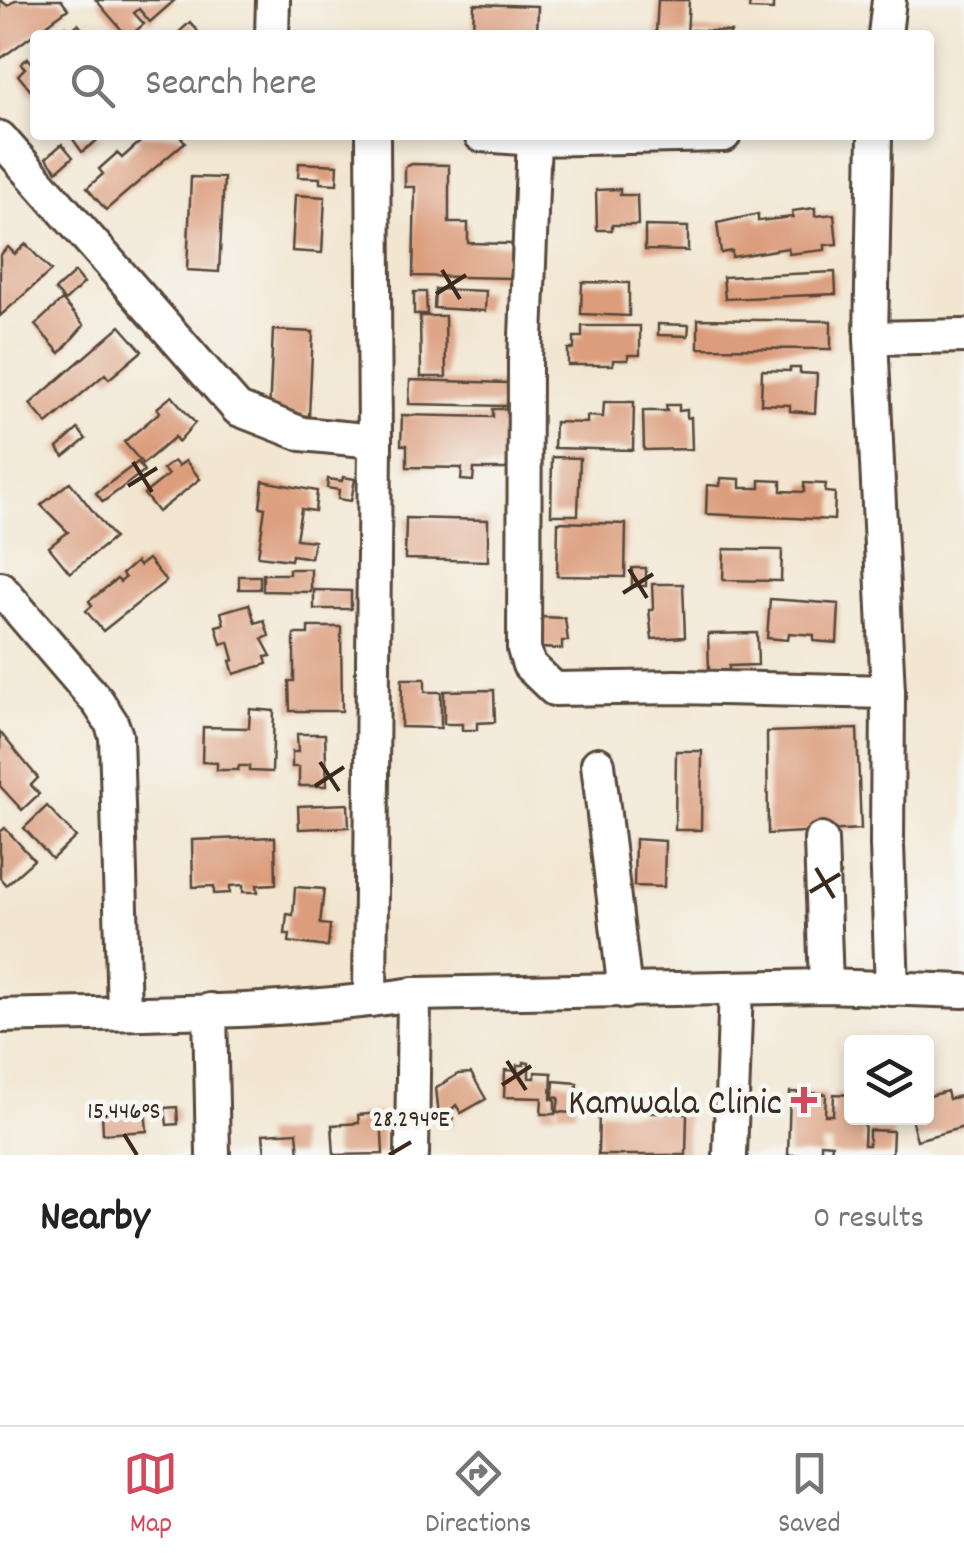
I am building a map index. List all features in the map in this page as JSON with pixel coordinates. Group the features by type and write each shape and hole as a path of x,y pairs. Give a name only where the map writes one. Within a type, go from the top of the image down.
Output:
{"street":[{"path":"272,30 273,0"},
{"path":"886,30 889,0"},
{"path":"0,138 238,409 302,434 375,441"},
{"path":"370,1000 374,140"},
{"path":"534,140 525,381 524,648 528,665 554,690 677,687 888,692"},
{"path":"875,140 871,338 888,692 887,845 892,989"},
{"path":"871,338 964,336"},
{"path":"0,588 98,702 116,736 124,1012"},
{"path":"598,764 625,992"},
{"path":"820,840 826,986"},
{"path":"0,1016 210,1010 414,994 826,986 964,991"},
{"path":"730,1155 736,988"},
{"path":"412,1155 414,994"},
{"path":"210,1010 213,1155"}],"building":[{"path":"0,0 8,6 15,0 61,0 68,9 39,30 30,30 30,37 0,59"},
{"path":"96,0 175,0 150,22 139,9 134,13 144,24 137,30 122,30"},
{"path":"658,0 689,0 687,30 656,30"},
{"path":"750,0 773,0 773,10 749,9"},
{"path":"474,4 538,6 537,30 473,30"},
{"path":"28,58 30,60 30,90 18,75 25,68 21,64"},
{"path":"74,140 98,140 82,152"},
{"path":"141,141 185,142 106,210 87,188 103,174 99,169 117,153 122,158"},
{"path":"62,144 73,157 57,171 46,158"},
{"path":"299,163 338,165 337,184 298,177"},
{"path":"449,165 449,223 468,223 468,243 512,244 511,278 413,276 415,187 405,187 405,167"},
{"path":"191,177 224,178 219,272 187,270"},
{"path":"620,189 620,195 637,195 638,225 612,225 612,230 597,230 596,190"},
{"path":"295,195 325,197 322,253 292,251"},
{"path":"815,208 815,216 834,214 837,244 825,245 825,250 789,254 788,248 732,257 732,251 721,253 717,223 758,214 758,221 793,217 792,211"},
{"path":"645,226 688,227 688,251 645,250"},
{"path":"26,244 51,271 0,316 0,255 8,247 15,254"},
{"path":"75,272 84,283 65,301 55,290"},
{"path":"835,272 836,294 725,299 723,277"},
{"path":"582,282 629,283 629,316 581,314"},
{"path":"435,289 486,291 485,311 434,308"},
{"path":"414,292 426,292 427,314 414,314"},
{"path":"62,300 84,325 60,353 35,325"},
{"path":"420,316 445,316 446,377 421,377"},
{"path":"698,319 831,321 831,349 698,348"},
{"path":"658,324 689,325 688,336 658,335"},
{"path":"120,326 142,351 109,379 105,374 47,424 30,404"},
{"path":"582,326 640,326 640,355 613,360 613,365 568,365 568,349 574,349 574,337 582,337"},
{"path":"273,330 313,332 309,416 269,413"},
{"path":"790,368 817,374 815,413 790,411 790,405 761,404 762,370"},
{"path":"410,380 508,383 507,406 409,404"},
{"path":"172,396 195,423 178,442 175,437 143,464 124,442 160,412 157,408"},
{"path":"604,402 634,402 633,450 554,448 555,422 587,423 587,416 603,417"},
{"path":"666,405 679,405 679,411 687,410 687,418 691,417 692,449 644,450 643,411 667,411"},
{"path":"493,409 508,409 507,469 474,469 473,481 461,480 462,468 407,467 407,445 401,445 402,415 493,417"},
{"path":"78,429 86,439 64,457 57,448"},
{"path":"552,457 580,458 578,515 551,515"},
{"path":"174,461 178,466 186,461 200,479 158,512 144,494 168,475 163,469"},
{"path":"138,462 144,471 103,502 96,493"},
{"path":"343,477 355,479 351,501 338,499 339,490 327,488 328,479 342,481"},
{"path":"721,478 740,479 740,488 760,488 760,480 781,481 781,491 804,492 804,483 826,484 825,492 835,493 834,520 706,514 707,485 720,486"},
{"path":"263,481 317,491 315,511 301,509 296,539 314,541 311,558 258,556 265,508 260,507"},
{"path":"70,482 114,538 70,573 49,547 68,532 41,505"},
{"path":"406,518 488,520 488,561 405,559"},
{"path":"558,522 626,524 625,577 557,576"},
{"path":"724,549 782,550 781,581 723,580"},
{"path":"148,559 166,581 103,631 86,611 92,606 89,601 117,579 120,582 125,578 122,574 136,562 139,566"},
{"path":"632,568 646,568 646,586 632,586"},
{"path":"289,569 311,569 311,592 263,591 263,574 289,574"},
{"path":"239,576 260,576 260,589 239,589"},
{"path":"652,584 683,584 685,637 652,639"},
{"path":"314,590 351,591 351,609 314,609"},
{"path":"770,599 839,604 837,643 814,641 814,635 789,633 788,640 767,638"},
{"path":"249,604 255,623 264,620 269,636 262,639 271,656 265,657 267,664 234,674 229,642 221,644 216,626 224,624 221,612"},
{"path":"540,617 565,618 568,641 562,641 562,649 540,648"},
{"path":"308,627 341,627 342,711 290,711 294,634 308,634"},
{"path":"757,633 758,665 709,671 708,634"},
{"path":"402,679 425,679 425,692 441,692 441,728 401,727"},
{"path":"494,690 495,722 477,723 477,730 462,730 462,724 444,724 444,691"},
{"path":"250,709 274,711 272,772 249,771 249,766 217,770 217,763 202,762 203,727 249,728"},
{"path":"857,729 861,829 768,834 767,732"},
{"path":"0,732 38,778 31,785 39,794 22,810 0,786"},
{"path":"297,734 325,734 327,786 299,786 299,767 292,767 292,752 298,752"},
{"path":"676,751 702,751 701,830 675,830"},
{"path":"348,804 349,827 299,829 298,806"},
{"path":"47,806 76,837 52,859 24,828"},
{"path":"5,828 34,860 6,885 0,878 0,832"},
{"path":"275,837 276,884 257,885 258,892 243,892 243,885 230,886 230,893 214,894 214,886 193,887 192,840"},
{"path":"635,839 665,841 664,887 634,886"},
{"path":"295,887 324,889 320,924 330,925 328,947 289,942 290,934 285,934 287,914 293,915"},
{"path":"529,1063 529,1078 535,1078 535,1072 552,1073 555,1114 541,1114 542,1098 504,1097 505,1070 517,1071 517,1065"},
{"path":"471,1073 486,1099 461,1113 456,1105 452,1109 453,1126 440,1126 436,1088 458,1074"},
{"path":"554,1081 577,1083 575,1113 557,1112 559,1098 553,1097"},
{"path":"947,1091 949,1099 964,1095 964,1127 917,1140 913,1125 934,1125 934,1095"},
{"path":"790,1092 826,1094 825,1115 833,1115 834,1094 844,1095 844,1125 865,1125 864,1145 869,1145 869,1130 893,1131 892,1155 831,1155 832,1144 821,1143 821,1155 788,1155"},
{"path":"177,1107 178,1124 167,1125 165,1108"},
{"path":"145,1109 147,1131 103,1134 102,1112"},
{"path":"599,1111 687,1114 686,1155 598,1155"},
{"path":"381,1113 383,1154 334,1155 332,1125 359,1123 358,1115"},
{"path":"297,1132 299,1155 265,1155 263,1134"}],"place":[{"name":"Kamwala Clinic","path":"804,1100"}]}
